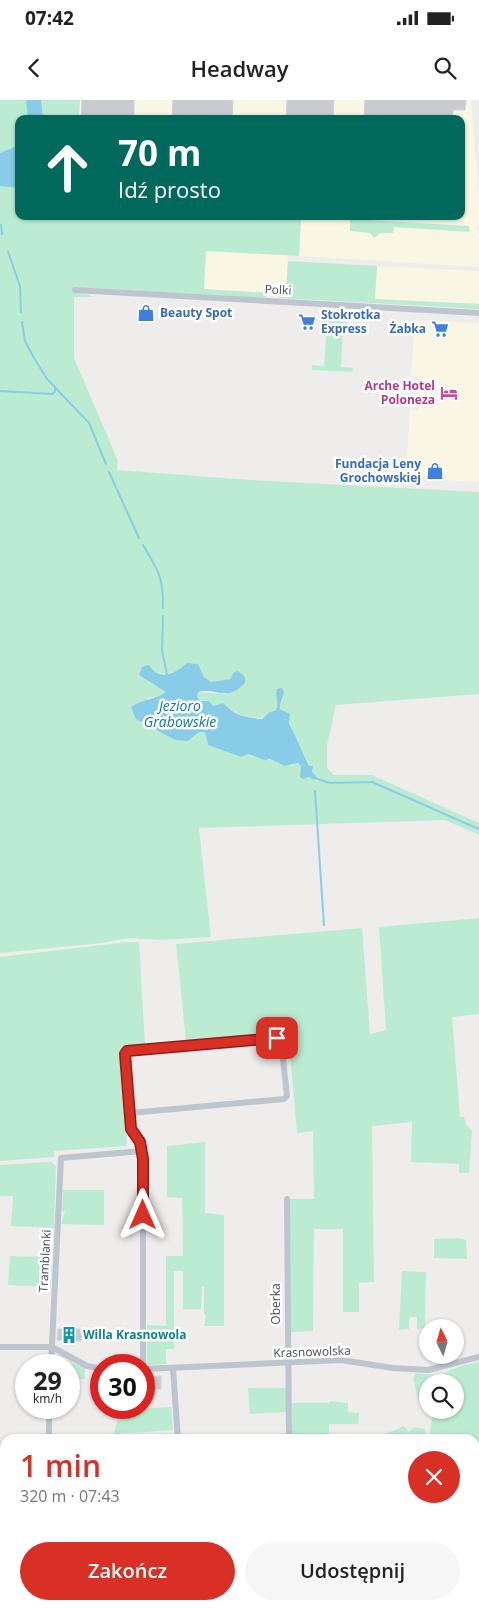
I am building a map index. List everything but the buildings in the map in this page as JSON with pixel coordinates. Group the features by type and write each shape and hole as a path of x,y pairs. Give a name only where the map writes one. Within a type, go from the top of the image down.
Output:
{"street":[{"name":"Polki","path":"75,290 479,313"},
{"path":"130,1113 284,1100 287,1096 280,1041 277,1038 127,1051 125,1054 131,1129 140,1142 142,1151 143,1354"},
{"name":"Tramblanki","path":"52,1354 61,1158 142,1151"},
{"name":"Oberka","path":"287,1199 289,1434"},
{"path":"0,1347 52,1347 90,1366"},
{"name":"Krasnowolska","path":"155,1369 346,1360 393,1368 428,1370 479,1357"},
{"path":"173,1369 178,1434"},
{"path":"48,1434 49,1419"}],"shaded area":[{"path":"0,100 471,100 479,197 479,226 476,227 479,235 479,267 299,256 301,220 465,220 465,115 15,115 15,219 0,228"},
{"path":"206,250 288,255 286,294 204,289"},
{"path":"377,266 479,271 479,304 375,299"},
{"name":"Arche Hotel Poloneza","path":"415,320 479,323 479,482 406,478 410,409 418,410 420,377 411,376"}],"green space":[{"path":"0,100 80,100 79,115 15,115 15,220 301,220 299,256 206,251 204,289 269,293 265,298 74,287 75,293 88,294 92,297 74,297 74,358 118,461 117,470 251,480 479,492 479,694 336,705 327,745 327,768 334,775 372,775 479,823 479,835 445,820 199,828 211,937 162,940 129,938 102,943 0,953","holes":["187,663 198,664 204,677 211,682 231,679 227,694 197,692 197,697 212,706 223,703 236,713 250,718 264,717 271,714 278,709 277,699 284,696 280,709 288,713 292,730 312,771 314,780 298,763 291,766 249,754 241,757 208,745 205,732 199,732 188,741 175,740 156,729 147,698 161,696 167,692 161,687 152,684 152,667 155,672 164,674 176,671"]},
{"path":"350,220 367,220 469,226 470,232 394,227 393,233 380,233 374,238 370,233 350,231"},
{"path":"288,261 377,266 375,299 479,304 479,309 279,298 275,293 286,293"},
{"path":"322,320 348,321 348,328 343,328 341,367 353,368 352,372 312,370 312,365 324,366 327,326 321,326"},
{"path":"479,918 479,1014 452,1017 460,1117 464,1117 466,1124 472,1131 469,1173 459,1173 459,1164 411,1162 412,1122 372,1126 374,1282 359,1283 359,1312 343,1312 343,1229 314,1229 313,1331 291,1332 289,1199 314,1199 313,1131 297,1133 288,1032 186,1041 176,944 362,928 370,1034 386,1030 379,927"},
{"path":"139,942 145,1045 121,1047 127,1146 54,1151 54,1157 0,1161 0,957"},
{"path":"205,1142 205,1213 224,1215 224,1326 204,1326 206,1316 204,1314 204,1287 202,1287 201,1309 183,1309 183,1271 174,1271 174,1349 166,1349 166,1364 155,1365 155,1354 147,1354 147,1325 166,1326 166,1256 183,1256 182,1198 167,1197 167,1146"},
{"path":"51,1162 56,1166 54,1228 11,1226 13,1196 0,1196 0,1165"},
{"path":"63,1190 104,1190 104,1225 61,1224 65,1212 62,1211"},
{"path":"458,1238 466,1240 467,1259 434,1258 434,1239"},
{"path":"10,1256 52,1257 51,1287 8,1285"},
{"path":"402,1271 426,1272 425,1319 419,1319 419,1329 417,1329 417,1317 411,1317 409,1319 409,1329 399,1330"},
{"path":"479,1362 479,1434 430,1434 432,1419 464,1419 464,1374 443,1374"},
{"path":"80,1366 85,1368 85,1379 80,1379"},
{"path":"416,1373 425,1374 419,1374 418,1399 413,1378"},
{"path":"248,1388 286,1388 286,1412 250,1414"},
{"path":"330,1401 348,1403 348,1412 359,1413 358,1424 329,1424 329,1434 292,1434 292,1403 329,1403"},
{"path":"171,1407 173,1430 114,1434 118,1419 155,1419 155,1408"},
{"path":"404,1426 409,1432 414,1427 425,1429 425,1434 386,1434"}],"water":[{"path":"26,100 41,100 43,115 28,115"},
{"path":"15,147 15,188 0,186 0,153"},
{"name":"Jezioro Grabowskie","path":"187,663 198,664 204,677 211,682 231,679 233,673 238,671 245,677 245,683 232,692 198,692 197,697 201,701 209,701 213,706 223,703 237,714 245,717 262,719 270,712 275,711 277,709 277,689 282,688 284,693 280,709 290,714 289,723 309,766 313,766 312,772 316,776 314,780 309,777 303,779 300,777 301,766 298,763 285,766 270,759 265,760 249,754 241,757 208,745 205,732 199,732 188,741 175,740 136,719 131,707 166,692 139,675 142,667 148,665 157,673 165,675 177,671"}],"waterway":[{"path":"1,225 2,234"},
{"path":"8,252 20,286 21,312"},
{"path":"22,322 25,341 34,358 47,379 89,423 106,464"},
{"path":"0,391 52,394 55,392 55,388"},
{"path":"109,472 139,538"},
{"path":"143,545 161,581 163,608"},
{"path":"163,616 162,650 167,675"},
{"path":"315,778 330,783 372,782 479,829"},
{"path":"315,791 324,925"}],"place":[{"name":"Beauty Spot","path":"146,313"},
{"name":"Stokrotka Express","path":"307,322"},
{"name":"Żabka","path":"440,329"},
{"name":"Arche Hotel Poloneza","path":"449,393"},
{"name":"Fundacja Leny Grochowskiej","path":"435,471"},
{"name":"Willa Krasnowola","path":"69,1335"}],"route":[{"path":"143,1215 143,1159 140,1142 131,1129 125,1054 127,1051 277,1038"}]}
